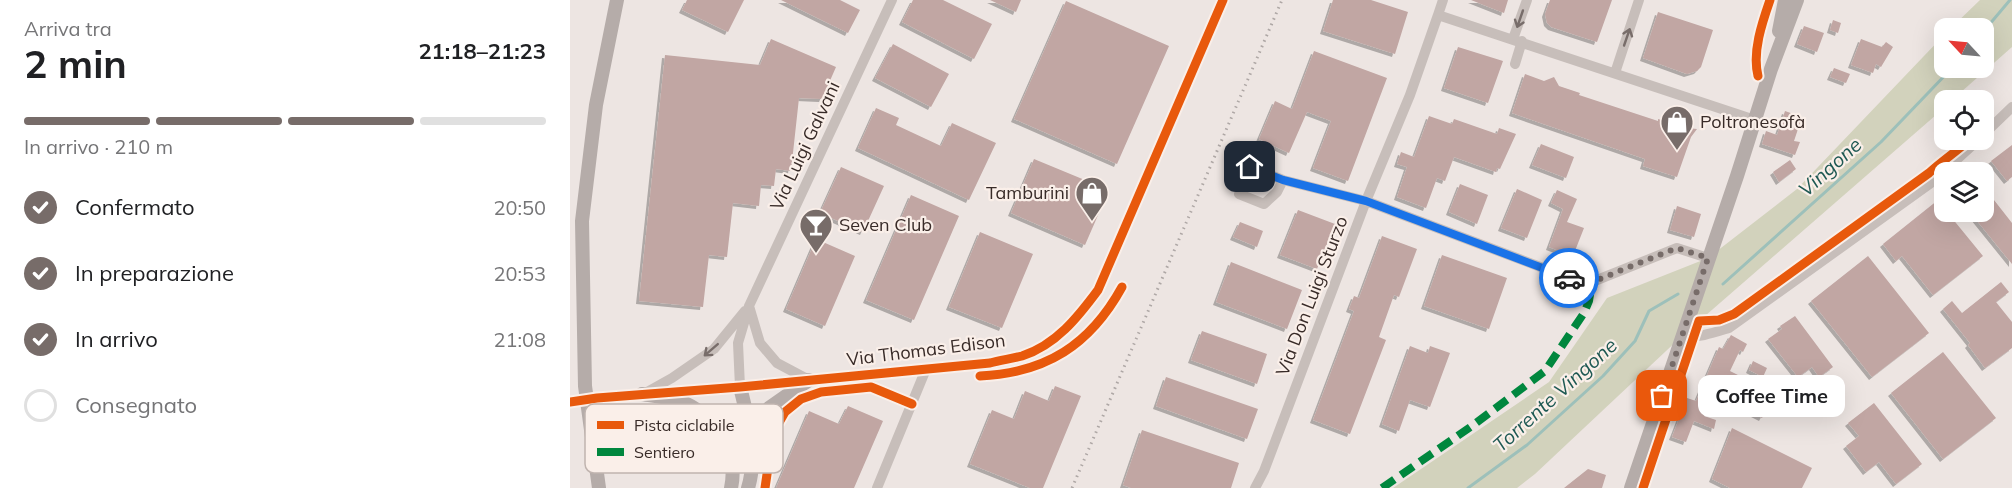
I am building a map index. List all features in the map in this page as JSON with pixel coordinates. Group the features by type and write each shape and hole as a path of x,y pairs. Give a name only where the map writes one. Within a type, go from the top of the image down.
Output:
{"main road":[{"path":"587,404 585,386 582,221 596,105 617,0"},
{"path":"1771,69 1785,0"},
{"path":"1630,488 1771,69 1797,0"},
{"path":"775,404 809,380"},
{"path":"741,391 744,404"},
{"path":"741,391 742,404"},
{"path":"642,394 679,400 686,404"},
{"path":"730,488 731,473"},
{"path":"735,488 741,473"},
{"path":"748,488 751,473"},
{"path":"598,481 604,488"}],"street":[{"name":"Via Luigi Galvani","path":"741,391 738,343 749,306 892,0"},
{"name":"Via Thomas Edison","path":"597,398 642,394 741,391 809,380 990,363 1023,355 1051,341 1076,320 1098,290 1222,0"},
{"name":"Via Don Luigi Sturzo","path":"1255,488 1264,471 1366,201 1410,95 1443,0"},
{"path":"1515,64 1527,0"},
{"path":"1615,73 1639,0"},
{"path":"1438,15 1755,120"},
{"path":"1994,124 2012,107"},
{"path":"1684,330 1693,337 1710,335 1728,328 1931,183 1967,150"},
{"path":"1283,180 1366,201 1575,280 1592,282 1677,248 1707,262"},
{"name":"Via Luigi Galvani","path":"642,394 672,378 714,350 749,306"},
{"path":"749,306 760,344 777,363 809,380"},
{"name":"Via Thomas Edison","path":"877,488 926,369"}],"green space":[{"path":"1980,0 2012,0 2012,47 1994,63 1994,18 1961,18"},
{"path":"1934,45 1934,78 1977,78 1963,90 1934,90 1934,117 1682,336 1535,474 1517,488 1393,488 1549,382 1607,298 1708,258 1797,189"}],"building":[{"path":"687,0 744,0 728,32 682,10"},
{"path":"781,0 840,0 860,10 848,33"},
{"path":"913,0 943,0 992,24 974,59 902,22"},
{"path":"990,0 1021,0 1016,12"},
{"path":"1333,0 1371,0 1408,12 1395,54 1323,31"},
{"path":"1471,0 1508,0 1504,13"},
{"path":"1550,0 1612,0 1597,42 1551,27 1547,23 1545,14"},
{"path":"1066,1 1169,46 1117,164 1014,119"},
{"path":"1658,12 1713,30 1701,67 1697,71 1687,74 1643,58"},
{"path":"1833,20 1841,23 1838,33 1830,30"},
{"path":"1804,26 1824,33 1817,52 1797,44"},
{"path":"771,39 836,67 822,99 799,98 791,171 776,169 774,186 761,185 759,206 733,203 727,257 709,255 703,307 639,301 665,55 760,65"},
{"path":"1861,39 1882,47 1886,42 1893,47 1881,67 1876,64 1873,73 1851,65"},
{"path":"893,44 949,74 931,107 875,78"},
{"path":"1458,47 1503,61 1488,103 1444,88"},
{"path":"1314,51 1387,78 1348,181 1313,168 1331,121 1307,112 1289,153 1259,139 1275,101 1292,109"},
{"path":"1834,68 1850,74 1846,83 1830,77"},
{"path":"1525,74 1544,81 1554,77 1559,86 1580,93 1579,95 1658,121 1658,119 1697,129 1691,137 1677,177 1643,166 1645,159 1512,113"},
{"path":"876,108 899,118 896,125 941,146 952,123 996,143 969,200 858,148"},
{"path":"1785,111 1802,117 1794,141 1800,142 1795,155 1762,144 1766,131 1777,135"},
{"path":"1429,116 1452,124 1454,119 1497,134 1499,128 1516,134 1500,169 1497,168 1496,172 1454,157 1445,181 1437,178 1426,208 1397,197 1407,167 1397,164 1401,152 1414,157"},
{"path":"1541,144 1574,157 1566,178 1532,165"},
{"path":"2012,145 2012,177 2007,181 1991,161"},
{"path":"1034,159 1109,190 1085,245 1011,213"},
{"path":"1790,160 1796,169 1779,182 1773,172"},
{"path":"841,167 884,186 863,232 820,213"},
{"path":"1460,184 1488,195 1477,224 1449,212"},
{"path":"1517,189 1542,200 1527,238 1501,228"},
{"path":"1557,190 1577,199 1567,222 1584,228 1573,256 1549,247 1563,209 1551,203"},
{"path":"911,195 959,216 914,320 866,300"},
{"path":"1994,200 2012,223 2012,264 1978,222 1994,222"},
{"path":"1934,203 1934,222 1955,222 1983,256 1933,295 1902,256 1896,261 1883,244"},
{"path":"1677,206 1701,214 1694,237 1670,230"},
{"path":"1298,210 1335,224 1317,269 1280,255"},
{"path":"1240,222 1263,231 1257,247 1233,237"},
{"path":"980,232 1033,254 1002,328 949,307"},
{"path":"1382,236 1417,249 1399,297 1394,295 1379,337 1386,340 1350,434 1313,420 1354,311 1349,309 1354,296 1359,298"},
{"path":"816,239 855,256 825,326 786,309"},
{"path":"1442,255 1507,278 1489,329 1424,306"},
{"path":"1868,256 1929,333 1872,377 1811,301"},
{"path":"1231,262 1302,290 1287,329 1216,302"},
{"path":"2001,282 2009,292 1996,302 2012,322 2012,348 1985,368 1968,345 1970,343 1943,309 1952,301 1962,313"},
{"path":"1795,316 1833,367 1819,377 1812,367 1798,377 1768,339 1782,329 1780,326"},
{"path":"1202,331 1267,354 1257,384 1191,360"},
{"path":"1731,335 1747,344 1743,352 1740,350 1730,371 1742,377 1739,386 1772,400 1762,418 1712,393 1704,416 1716,420 1714,429 1694,421 1686,442 1672,437 1687,398 1696,401 1719,347 1723,349"},
{"path":"1410,346 1428,353 1430,346 1450,353 1430,407 1410,400 1399,431 1382,424"},
{"path":"1943,352 1996,418 1943,459 1891,393"},
{"path":"1753,361 1767,368 1763,377 1749,370"},
{"path":"1166,377 1258,409 1247,439 1156,406"},
{"path":"1055,386 1081,396 1043,488 1030,488 970,464 992,410 1014,419 1025,391 1049,401"},
{"path":"1874,403 1922,464 1896,484 1879,462 1866,472 1846,446 1859,436 1848,423"},
{"path":"848,406 883,421 854,488 776,488 809,411 839,424"},
{"path":"1732,428 1812,468 1802,488 1730,488 1712,479"},
{"path":"1142,430 1239,463 1231,488 1131,488 1123,485"},
{"path":"1588,469 1606,475 1602,488 1564,488"}],"waterway":[{"name":"Vingone","path":"1994,19 2010,0"},
{"name":"Vingone","path":"1723,284 1881,142 1942,78"},
{"name":"Torrente Vingone","path":"1468,488 1527,445 1603,376 1635,341 1649,311 1678,294"}],"tunnel":[{"path":"570,402 593,398"}],"railway":[{"path":"1072,488 1282,0"}],"marked path":[{"path":"1382,488 1472,426 1545,371 1584,313 1589,301 1592,282"}],"cycle path":[{"path":"570,402 990,363 1022,356 1045,345 1074,320 1098,290 1223,0"},
{"path":"1758,76 1757,47 1770,0"},
{"path":"1643,488 1699,321 1719,320 1734,314 1929,173 1957,150"},
{"path":"980,376 1026,369 1064,352 1096,325 1122,287"},
{"path":"783,416 801,399 821,392 871,387 912,404"},
{"path":"765,488 767,473"}],"way so far":[{"path":"1569,278 1592,282 1677,248 1708,258 1662,396"}],"place":[{"name":"Poltronesofà","path":"1677,151"},
{"name":"Tamburini","path":"1092,222"},
{"name":"Seven Club","path":"816,254"},
{"name":"Coffee Time","path":"1662,396"}],"route":[{"path":"1250,167 1283,180 1366,201 1569,278"}]}
